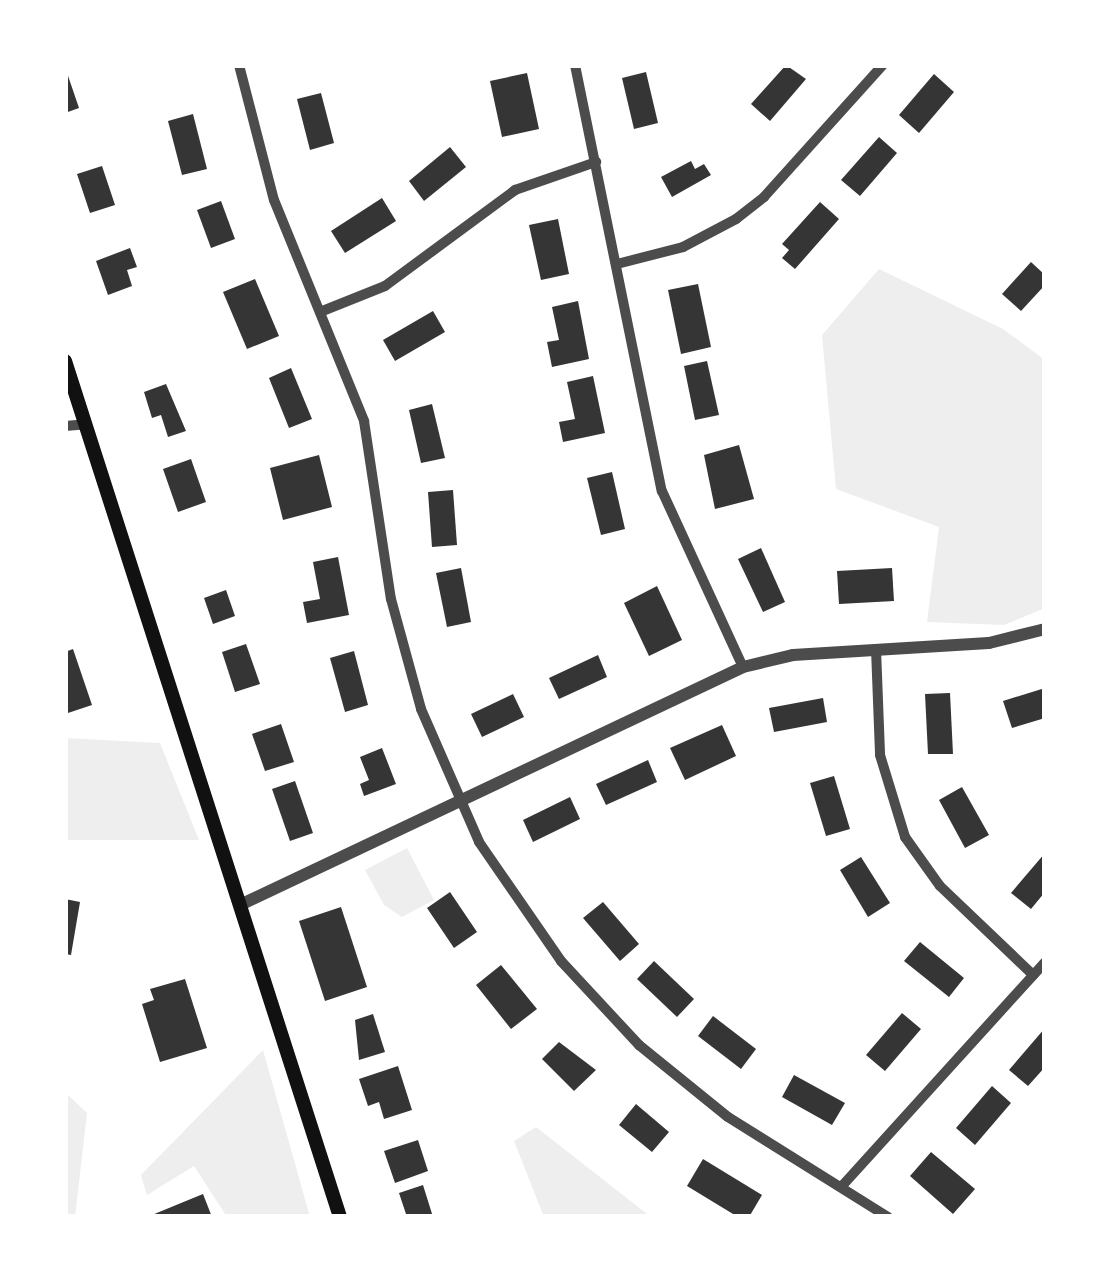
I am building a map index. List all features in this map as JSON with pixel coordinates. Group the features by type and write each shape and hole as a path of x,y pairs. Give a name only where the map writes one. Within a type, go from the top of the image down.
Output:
{"main road":[{"path":"65,361 340,1217"}],"street":[{"path":"239,65 266,177 374,461 404,654 458,799 522,910 626,1032 728,1118 888,1217"},
{"path":"575,65 662,491 743,667"},
{"path":"617,264 684,247 736,219 764,197 883,65"},
{"path":"320,312 385,286 516,190 596,162"},
{"path":"65,426 86,424"},
{"path":"240,905 743,667 793,655 989,642 1045,630"},
{"path":"876,649 882,769 905,836 940,886 1033,976"},
{"path":"842,1186 1045,962"}],"shaded area":[{"path":"879,269 1003,329 1045,360 1045,608 1004,625 927,622 939,527 836,489 822,335"},
{"path":"65,738 160,743 199,840 65,840"},
{"path":"407,848 434,900 402,917 384,905 365,870"},
{"path":"263,1050 310,1217 227,1217 194,1166 147,1195 141,1175"},
{"path":"65,1092 87,1113 75,1217 65,1217"},
{"path":"536,1127 651,1217 544,1217 514,1141"}],"building":[{"path":"786,65 806,79 770,121 751,104"},
{"path":"65,67 79,108 65,113"},
{"path":"646,72 658,123 634,129 622,78"},
{"path":"527,73 539,129 502,137 490,81"},
{"path":"934,74 954,92 919,133 899,115"},
{"path":"321,93 334,143 310,150 297,99"},
{"path":"193,114 207,169 182,175 168,121"},
{"path":"879,137 897,153 860,196 841,180"},
{"path":"450,147 466,167 424,201 409,181"},
{"path":"691,161 695,169 704,164 711,175 672,197 661,177"},
{"path":"102,166 115,205 90,213 77,174"},
{"path":"382,198 396,221 345,253 331,231"},
{"path":"221,201 235,239 211,248 197,210"},
{"path":"820,202 839,219 795,269 782,258 789,250 782,244"},
{"path":"558,219 569,274 541,280 529,225"},
{"path":"130,248 137,267 127,270 132,286 108,295 96,261"},
{"path":"1031,262 1045,275 1045,285 1021,311 1002,294"},
{"path":"255,279 279,336 247,349 223,292"},
{"path":"698,284 711,347 681,354 668,290"},
{"path":"578,301 589,359 552,367 547,342 559,340 552,307"},
{"path":"433,311 445,332 395,361 383,340"},
{"path":"707,361 719,415 695,420 684,366"},
{"path":"291,368 312,419 289,428 269,378"},
{"path":"593,376 605,433 563,442 559,422 575,419 567,382"},
{"path":"166,384 186,431 168,437 161,415 152,418 144,392"},
{"path":"432,404 445,458 421,463 409,410"},
{"path":"739,445 754,499 715,509 704,455"},
{"path":"319,455 332,507 283,520 270,468"},
{"path":"191,459 206,502 178,512 163,469"},
{"path":"612,472 625,529 601,535 587,478"},
{"path":"453,490 457,545 432,547 428,492"},
{"path":"761,548 785,602 763,612 738,559"},
{"path":"338,557 349,615 307,623 303,602 320,599 313,562"},
{"path":"461,568 471,622 447,627 436,573"},
{"path":"892,568 894,601 839,604 837,571"},
{"path":"657,586 682,640 649,656 624,603"},
{"path":"226,590 235,616 213,624 204,598"},
{"path":"246,644 260,684 235,692 222,652"},
{"path":"73,649 92,705 65,714 65,652"},
{"path":"354,651 368,705 345,712 330,658"},
{"path":"598,655 607,677 559,699 549,678"},
{"path":"1045,688 1045,718 1012,728 1003,701"},
{"path":"950,693 953,754 928,754 925,694"},
{"path":"513,694 524,717 482,737 471,714"},
{"path":"823,698 827,722 774,732 769,708"},
{"path":"281,724 294,762 265,771 252,734"},
{"path":"722,725 736,756 685,780 670,748"},
{"path":"382,748 396,784 364,796 360,784 369,780 360,757"},
{"path":"648,760 657,782 606,805 596,784"},
{"path":"834,776 850,829 826,836 810,783"},
{"path":"295,781 313,833 290,841 272,789"},
{"path":"962,787 989,835 965,848 939,800"},
{"path":"570,797 580,819 533,842 523,820"},
{"path":"1045,853 1045,892 1031,909 1011,893"},
{"path":"861,857 890,903 868,917 840,870"},
{"path":"450,892 477,932 454,948 427,908"},
{"path":"65,899 80,902 71,955 65,954"},
{"path":"603,902 639,944 620,961 583,918"},
{"path":"341,907 367,987 325,1001 299,921"},
{"path":"920,942 964,978 949,997 904,961"},
{"path":"654,961 694,999 677,1017 637,979"},
{"path":"501,965 537,1009 511,1029 476,985"},
{"path":"185,979 207,1048 160,1062 142,1004 154,1000 150,989"},
{"path":"902,1013 921,1029 885,1071 866,1055"},
{"path":"373,1014 385,1052 359,1060 355,1020"},
{"path":"713,1016 756,1049 741,1069 698,1036"},
{"path":"1045,1028 1045,1067 1028,1086 1009,1070"},
{"path":"559,1042 596,1070 574,1091 542,1059"},
{"path":"398,1066 412,1110 384,1119 379,1102 368,1106 359,1079"},
{"path":"794,1075 845,1103 832,1125 782,1097"},
{"path":"992,1086 1011,1103 975,1145 956,1128"},
{"path":"636,1104 669,1132 652,1152 619,1125"},
{"path":"418,1140 428,1171 395,1183 384,1151"},
{"path":"931,1152 975,1189 953,1214 910,1176"},
{"path":"703,1159 762,1195 749,1217 738,1217 687,1186"},
{"path":"423,1185 433,1217 407,1217 399,1193"},
{"path":"203,1194 212,1217 147,1217"}]}
